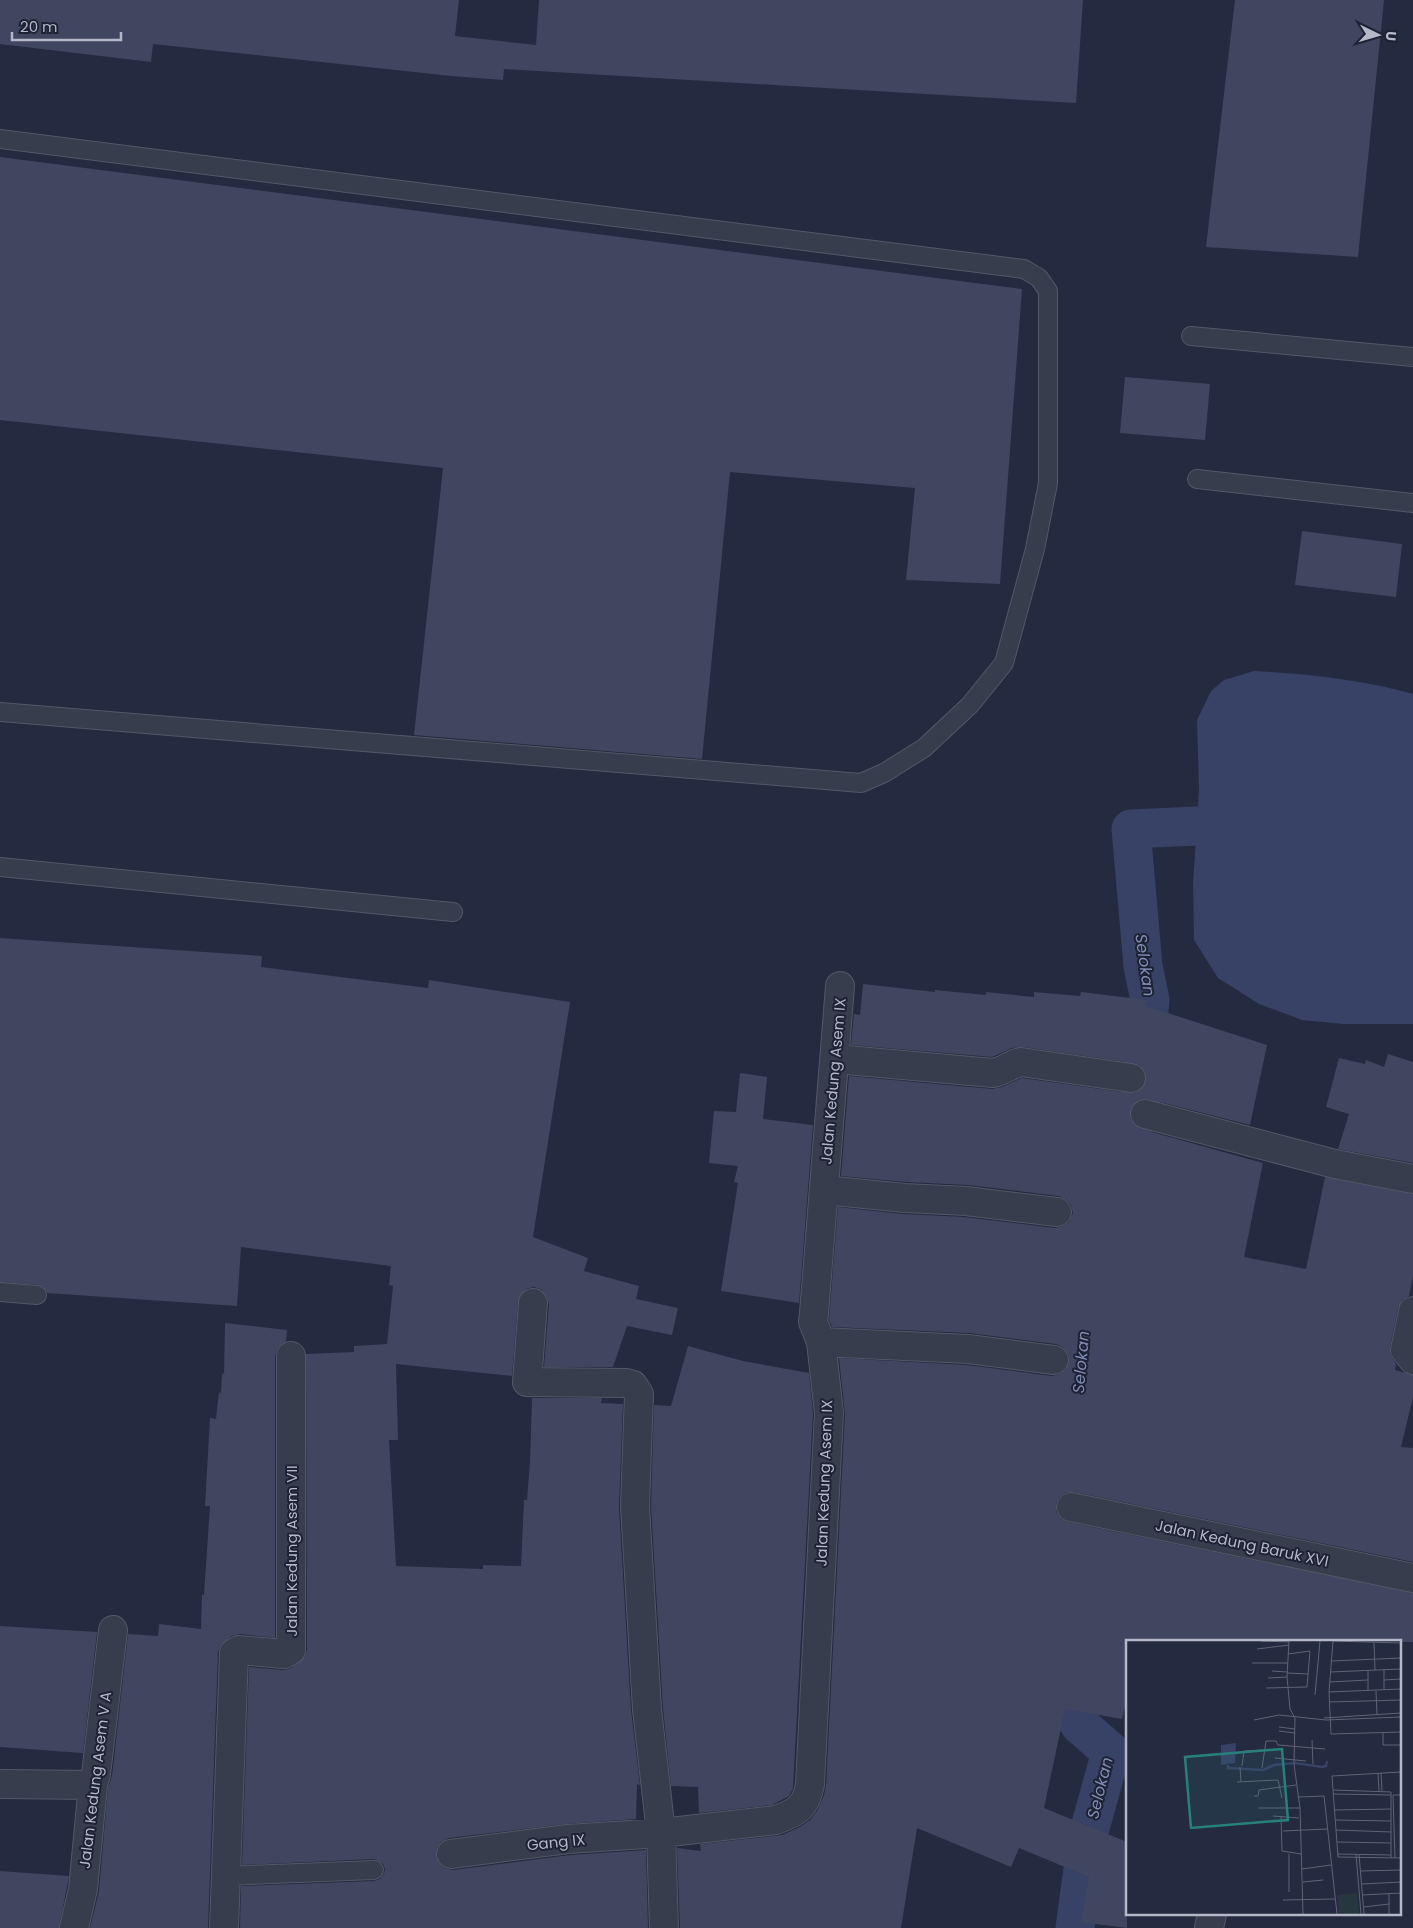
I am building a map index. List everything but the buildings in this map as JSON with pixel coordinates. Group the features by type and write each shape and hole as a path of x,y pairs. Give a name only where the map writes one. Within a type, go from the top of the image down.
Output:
{"street":[{"name":"Jalan Kedung Asem IX","path":"661,1833 776,1820 802,1807 808,1798 829,1412 821,1342 813,1322 840,986"},
{"path":"834,1060 993,1073 1001,1072 1015,1063 1021,1062 1131,1078"},
{"path":"1145,1114 1335,1164 1413,1179"},
{"path":"824,1190 1057,1212"},
{"path":"533,1303 527,1382 626,1383 633,1384 639,1394 635,1506 647,1709 661,1833 664,1928"},
{"path":"1413,1311 1405,1350 1413,1360"},
{"path":"821,1342 968,1349 1054,1360"},
{"name":"Jalan Kedung Asem VII","path":"224,1928 234,1653 239,1650 284,1654 291,1650 291,1356"},
{"name":"Jalan Kedung Baruk XVI","path":"1071,1508 1413,1578"},
{"name":"Jalan Kedung Asem V A","path":"74,1928 83,1889 93,1784 96,1774 113,1630"},
{"path":"0,1784 93,1784"},
{"name":"Gang IX","path":"452,1854 568,1839 661,1833"}],"lane":[{"path":"0,139 1024,269 1039,278 1048,291 1048,483 1035,549 1004,663 970,705 924,748 884,773 860,783 0,712"},
{"path":"1192,336 1413,357"},
{"path":"1197,479 1413,503"},
{"path":"0,867 453,912"},
{"path":"0,1292 37,1295"},
{"path":"226,1876 374,1870"}],"water":[{"path":"1254,671 1334,678 1373,684 1413,694 1413,1024 1343,1024 1302,1020 1259,1004 1218,978 1194,940 1193,884 1199,790 1197,720 1211,691 1224,680"}],"waterway":[{"name":"Selokan","path":"1120,1175 1141,1094 1150,1000 1143,966 1131,829 1197,826"},
{"name":"Selokan","path":"1062,1658 1062,1699 1080,1725 1111,1752 1087,1839 1075,1928"}]}
